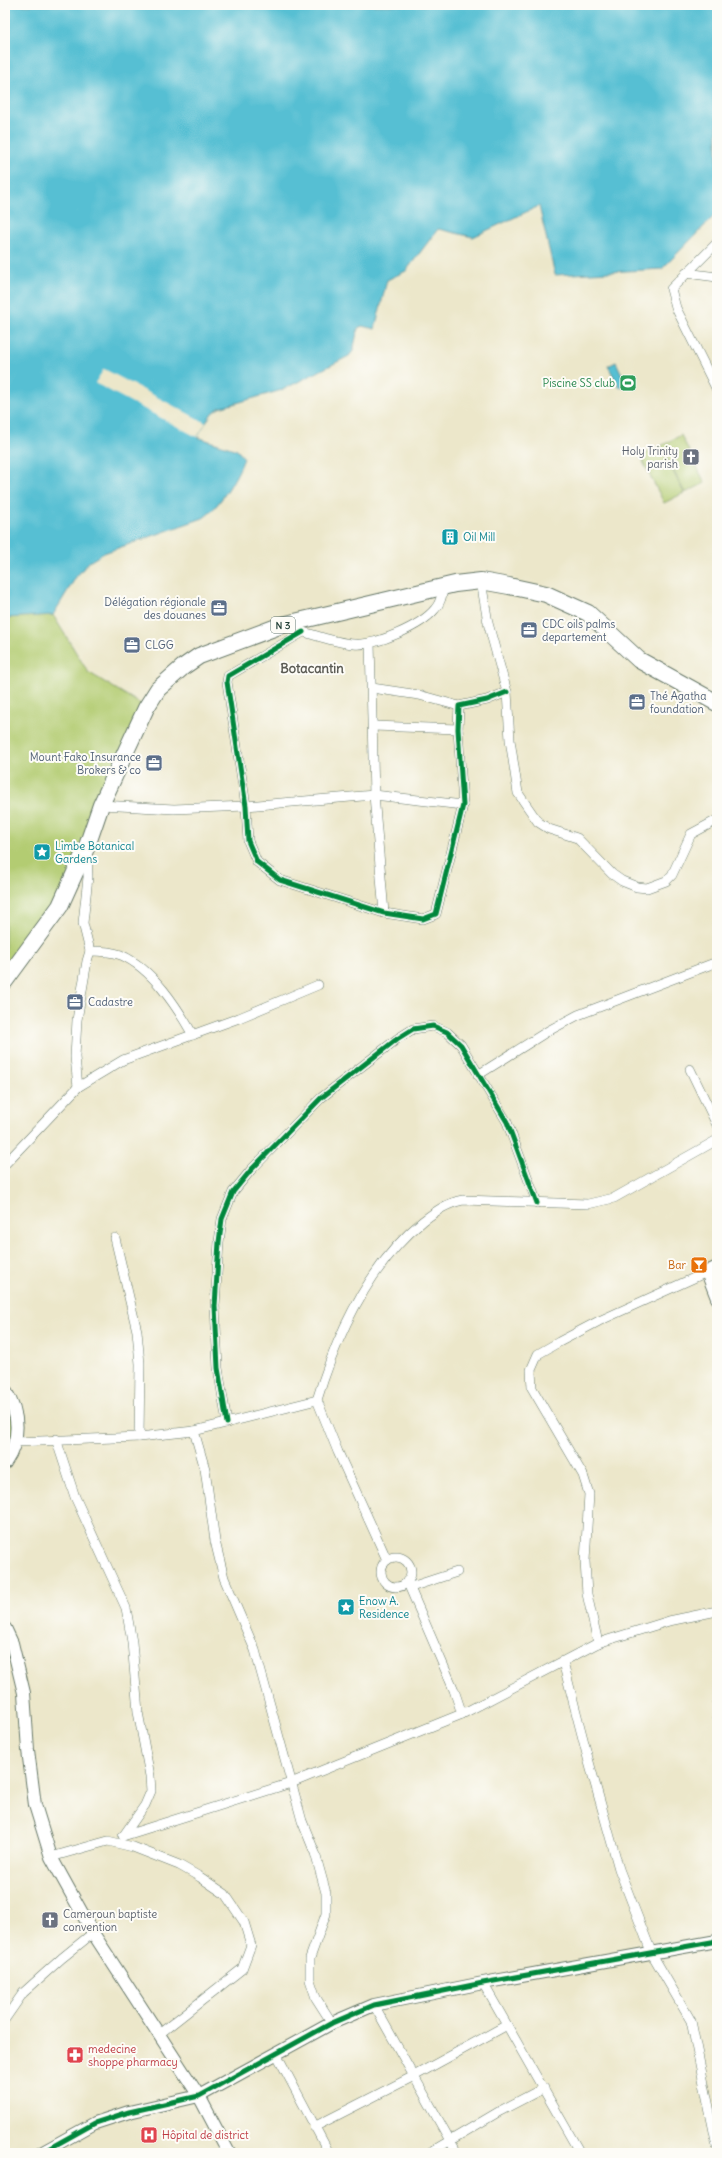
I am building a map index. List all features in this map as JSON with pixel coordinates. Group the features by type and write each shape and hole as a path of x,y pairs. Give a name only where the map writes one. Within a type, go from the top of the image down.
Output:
{"highway":[{"name":"N 3","path":"5,981 60,906 87,846 101,804 146,708 158,689 183,667 199,656 282,625 444,586 481,581 546,594 588,613 639,660 717,703"}],"street":[{"path":"717,243 671,289 676,308 717,390"},
{"path":"686,273 717,277"},
{"path":"481,581 488,624 507,692 510,740 518,793 524,804 538,822 549,829 577,838 612,874 622,881 637,887 647,888 666,881 676,867 691,834 717,820"},
{"path":"282,625 303,632 355,644 370,643 396,634 429,615 439,605 444,586"},
{"path":"303,632 228,676 227,682 246,806 248,841 257,862 280,880 384,913 423,919 436,914 463,805 458,729 459,706"},
{"path":"370,643 374,795 384,913"},
{"path":"372,688 419,695 459,706 487,700 507,692"},
{"path":"373,726 458,729"},
{"path":"101,804 174,809 246,806 374,795 463,805"},
{"path":"78,1087 75,1057 77,1020 90,951 83,923 88,878 87,846"},
{"path":"90,951 121,955 141,969 171,999 193,1035"},
{"path":"478,1075 548,1031 578,1015 717,962"},
{"path":"5,1164 78,1087 124,1060 193,1035 318,985"},
{"path":"227,1423 218,1368 215,1306 218,1242 222,1219 233,1192 251,1170 321,1098 397,1039 413,1029 433,1026 447,1032 461,1045 507,1122 537,1203"},
{"path":"690,1069 717,1125"},
{"path":"388,1560 338,1452 317,1400 339,1339 381,1264 414,1229 440,1208 452,1202 463,1200 575,1204 603,1202 614,1198 717,1140"},
{"path":"115,1238 137,1331 140,1379 139,1437"},
{"path":"598,1644 587,1594 585,1561 589,1494 583,1475 532,1388 531,1370 538,1354 559,1342 599,1320 712,1270 717,1298"},
{"path":"5,1390 16,1414 18,1430 16,1442 5,1463"},
{"path":"16,1442 56,1439 139,1437 194,1432 317,1400"},
{"path":"194,1432 205,1469 215,1541 224,1578 255,1650 291,1783 326,1893 326,1914 310,1958 310,1980 316,1998 332,2023"},
{"path":"56,1439 75,1498 126,1608 130,1628 138,1712 150,1776 151,1791 145,1805 124,1835"},
{"path":"457,1572 409,1584 395,1587 386,1584 381,1576 381,1571 388,1560 396,1557 404,1560 410,1572 409,1584 462,1714"},
{"path":"51,1857 108,1841 291,1783 462,1714 598,1644 669,1621 717,1611"},
{"path":"5,1628 12,1643 24,1693 28,1750 35,1805 51,1857 93,1934 199,2096 229,2153"},
{"path":"563,1662 588,1762 617,1862 652,1954 690,2021 717,2146"},
{"path":"717,1705 717,1715"},
{"path":"108,1841 133,1847 179,1865 225,1894 244,1922 251,1945 242,1969 158,2035"},
{"path":"5,2019 24,1993 62,1958 93,1934"},
{"path":"41,2153 95,2123 129,2112 199,2096 332,2023 374,2005 483,1983 652,1954 717,1941"},
{"path":"483,1983 580,2153"},
{"path":"374,2005 457,2153"},
{"path":"314,2127 414,2076 507,2025"},
{"path":"276,2053 329,2153"},
{"path":"429,2153 544,2088"}],"green space":[{"path":"681,435 705,483 685,493 661,446"},
{"path":"660,446 684,493 664,503 640,456"},
{"name":"Limbe Botanical Gardens","path":"53,615 88,672 144,706 57,907 5,977 5,618"},
{"path":"5,1397 17,1430 5,1457"}],"water":[{"path":"5,5 717,5 717,213 662,269 555,275 539,206 473,237 438,229 406,271 387,280 375,329 362,326 358,328 353,351 349,356 282,390 219,408 212,413 197,437 237,450 244,458 227,491 209,514 203,518 104,553 89,562 76,577 53,615 5,618"},
{"path":"616,362 627,385 620,388 608,366"}],"pier":[{"path":"104,369 206,423 197,437 95,383"}],"cycle path":[{"path":"303,632 228,676 227,682 246,806 248,841 257,862 280,880 384,913 423,919 436,914 463,805 458,729 459,706 487,700 507,692"},
{"path":"227,1423 218,1368 215,1306 222,1219 233,1192 251,1170 321,1098 397,1039 413,1029 433,1026 447,1032 461,1045 507,1122 537,1203"},
{"path":"41,2153 95,2123 129,2112 199,2096 332,2023 374,2005 483,1983 717,1941"}],"place":[{"name":"Piscine SS club","path":"628,383"},
{"name":"Holy Trinity parish","path":"691,457"},
{"name":"Oil Mill","path":"450,537"},
{"name":"Délégation régionale des douanes","path":"219,608"},
{"name":"CDC oils palms departement","path":"529,630"},
{"name":"CLGG","path":"132,645"},
{"name":"Thé Agatha foundation","path":"637,702"},
{"name":"Mount Fako Insurance Brokers & co","path":"154,763"},
{"name":"Limbe Botanical Gardens","path":"42,852"},
{"name":"Cadastre","path":"75,1002"},
{"name":"Bar","path":"699,1265"},
{"name":"Enow A. Residence","path":"346,1607"},
{"name":"Cameroun baptiste convention","path":"50,1920"},
{"name":"medecine shoppe pharmacy","path":"75,2055"},
{"name":"Hôpital de district","path":"149,2135"}],"district":[{"name":"Botacantin","path":"312,668"}]}
